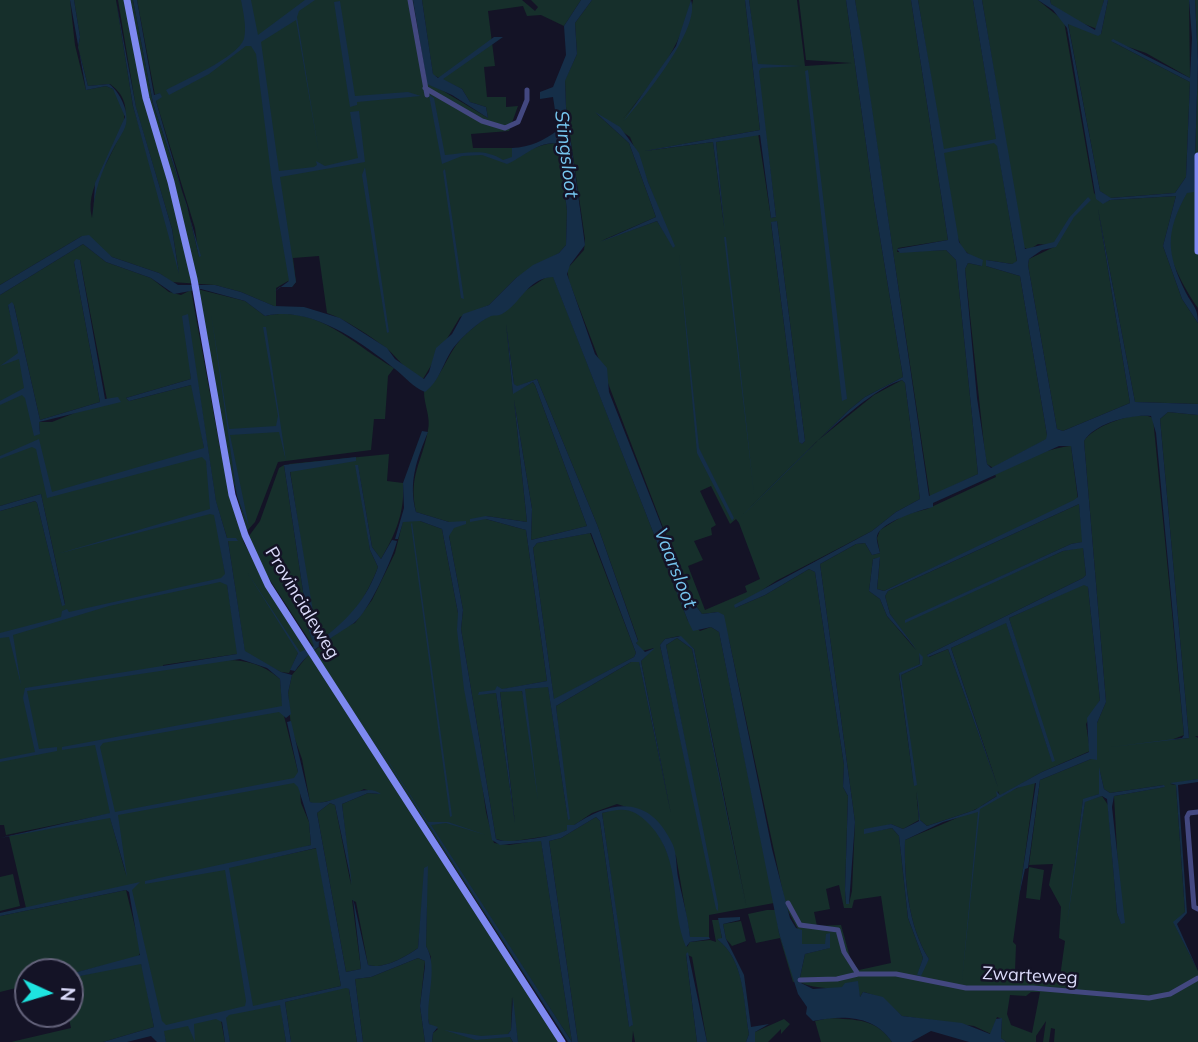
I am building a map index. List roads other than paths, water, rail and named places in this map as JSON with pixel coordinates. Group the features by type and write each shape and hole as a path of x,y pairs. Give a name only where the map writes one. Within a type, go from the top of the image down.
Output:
{"main road":[{"name":"Provincialeweg","path":"127,0 146,98 171,182 194,278 235,505 245,535 268,585 562,1042"},
{"path":"1198,156 1198,251"}],"street":[{"path":"410,0 427,95"},
{"path":"425,88 482,121 505,128 518,122 527,100 527,90"},
{"path":"1198,813 1189,813 1187,817 1194,907 1198,909"},
{"path":"1191,863 1198,863"},
{"path":"788,903 800,925 838,930 844,952 858,974"},
{"name":"Zwarteweg","path":"800,980 837,979 858,974 896,974 966,988 1033,988 1149,998 1170,994 1198,978"}],"water":[{"path":"70,0 74,0 80,37 78,46"},
{"path":"116,0 136,107 172,229 179,274 133,106"},
{"path":"133,0 137,0 154,95 160,93 162,97 156,101 183,193 153,103"},
{"path":"241,0 251,0 258,35 305,0 315,0 299,11 297,17 319,154 296,20 261,42 279,171 314,167 317,165 316,161 325,166 358,158 350,112 359,111 365,162 280,177 296,282 292,287 281,287 289,281 272,182 256,54 251,46 246,46 209,74 169,95 166,90 221,61 239,46 244,39 245,29"},
{"path":"413,0 422,0 433,74 438,78 494,37 503,37 443,79 462,89 470,102 486,107 488,118 452,95 427,84"},
{"path":"581,0 592,0 575,23 577,54 565,81 566,107 585,245 570,265 567,274 595,354 607,368 609,392 690,598 702,614 718,612 724,615 772,849 790,918 796,928 802,930 802,944 825,944 826,934 830,933 830,948 805,954 799,982 813,989 842,987 845,983 858,981 860,997 863,992 883,997 902,1016 962,1023 990,1034 996,1019 1002,1018 1001,1038 1006,1042 969,1042 931,1031 911,1042 892,1042 885,1033 867,1022 846,1018 813,1021 806,1014 807,1007 798,994 779,933 719,632 711,627 693,631 688,621 553,277 537,282 508,310 501,315 491,316 471,330 454,347 434,382 425,392 367,348 334,328 300,316 265,316 245,301 201,289 174,294 151,278 106,262 83,244 0,295 0,285 82,236 89,235 112,257 159,273 178,285 215,285 241,292 274,306 304,307 340,318 387,348 395,359 424,379 429,372 436,348 452,334 463,314 489,305 516,278 533,265 559,253 566,245 567,211 559,144 545,144 507,164 482,155 462,156 442,164 429,95 434,98 445,155 482,153 503,160 512,157 512,148 531,145 547,137 558,130 553,97 540,99 540,92 553,87 566,55 564,26"},
{"path":"691,0 692,13 679,45 656,81 623,122 676,46"},
{"path":"745,0 749,0 758,64 801,66 761,68 759,71 776,217 771,218 760,135 716,142 725,232 713,142 644,151 760,130"},
{"path":"846,0 855,0 929,496 978,474 956,260 946,250 900,253 897,249 948,240 911,0 918,0 944,149 996,139 973,0 982,0 1025,249 1054,242 1069,218 1088,197 1091,200 1074,217 1056,247 1042,250 1029,259 1028,265 1057,429 1063,431 1130,403 1098,209 1135,402 1198,404 1198,415 1168,412 1160,419 1189,738 1111,747 1182,738 1184,735 1156,433 1151,416 1124,418 1096,429 1084,441 1106,702 1097,723 1097,760 1091,759 1040,780 1028,868 1025,869 1019,896 1036,783 1017,788 980,809 962,980 978,812 943,822 905,840 905,870 912,917 929,959 921,976 917,975 923,958 908,918 899,836 892,828 864,834 864,829 891,824 903,829 919,821 917,790 920,820 927,826 975,810 997,796 996,791 1000,795 1042,772 1089,752 1087,718 1100,700 1088,587 1084,585 1009,618 1055,761 1052,762 1006,623 951,648 998,788 948,649 928,657 927,655 1083,578 1086,575 1083,548 1063,551 905,623 905,620 1071,544 1082,542 1079,504 888,591 885,596 890,614 917,650 887,616 880,599 869,591 873,559 880,557 877,589 884,591 1074,500 1078,497 1071,446 1059,446 933,503 933,507 893,521 877,536 880,553 872,555 865,543 856,544 820,564 855,822 849,904 846,904 848,796 843,787 844,765 815,572 809,569 765,595 735,608 734,605 872,531 896,512 920,499 905,383 902,380 884,388 863,402 817,442 865,397 903,377 874,201","holes":["994,143 997,146 1017,261 1012,264 986,260 986,266 1020,276 1047,435 1046,439 991,468 987,464 977,398 965,269 968,263 982,266 983,260 967,253 959,242 944,153"]},
{"path":"1038,0 1050,0 1051,4 1095,30 1104,0 1108,0 1101,34 1098,36 1068,24 1100,191 1111,198 1175,193 1186,177 1190,82 1111,41 1113,39 1190,78 1192,38 1189,0 1195,0 1198,62 1194,192 1187,193 1180,207 1171,243 1179,279 1196,310 1198,323 1182,299 1163,246 1176,196 1110,200 1103,204 1096,199 1067,28 1053,10"},
{"path":"340,1 355,96 408,92 421,96 357,102 357,105 350,107 334,2"},
{"path":"79,52 88,86 109,84 113,87 125,108 127,119 102,174 94,207 95,183 125,117 113,89 106,86 86,90"},
{"path":"808,70 847,399 842,401 805,71"},
{"path":"595,112 620,127 639,153 675,246 673,248 657,221 600,242 656,217 629,143"},
{"path":"365,167 389,332 387,333 362,175"},
{"path":"445,169 464,299 461,298 443,171"},
{"path":"189,215 201,256 199,257"},
{"path":"777,221 805,441 802,444 799,442 771,222"},
{"path":"724,237 726,237 754,494"},
{"path":"679,255 699,448 734,518 732,521 697,453"},
{"path":"76,259 80,260 105,399 118,397 121,402 39,422 40,434 34,436 22,395 0,405 0,401 24,388 19,359 0,366 18,353 8,305 12,302 40,420 100,402 74,262"},
{"path":"211,313 229,429 276,426 278,416 263,327 266,327 286,461 279,432 230,435 249,527 237,496"},
{"path":"188,314 216,501 227,538 236,538 238,541 228,541 245,651 281,672 292,675 288,693 291,714 286,718 279,712 103,743 100,747 115,812 294,778 298,772 287,722 291,721 310,802 328,801 366,790 381,794 368,793 342,804 352,885 335,805 330,803 317,813 346,972 361,969 353,898 368,965 387,964 418,948 424,868 428,866 426,946 432,974 428,1015 429,1024 438,1027 433,1033 432,1042 425,1042 420,1006 425,961 418,958 371,977 355,979 363,1042 357,1042 349,989 346,988 285,1002 291,1042 286,1042 280,1005 229,1015 226,1018 230,1042 225,1042 222,1022 216,1019 194,1024 195,1042 188,1026 164,1031 166,1042 157,1042 151,1036 127,1042 103,1042 154,1027 141,964 84,975 84,970 140,955 129,892 126,890 0,916 0,913 140,882 132,890 162,1021 166,1025 245,1006 246,1001 225,870 145,884 145,881 311,845 309,822 298,787 294,783 118,815 127,877 110,818 0,838 110,813 95,745 62,750 62,747 282,706 280,679 267,668 240,659 27,691 39,749 57,747 57,751 0,762 0,759 35,752 23,698 25,688 237,654 227,585 220,582 109,606 13,635 21,685 9,637 0,638 0,633 61,617 62,611 67,609 69,612 221,578 225,574 214,515 210,514 57,554 210,509 206,461 202,457 47,498 36,449 32,447 0,459 0,456 39,439 52,492 204,448 191,385 129,401 126,398 191,379 182,316","holes":["316,848 341,986 253,1006 229,868"]},
{"path":"506,324 514,384 517,386 537,379 598,527 638,641 636,643 645,652 655,648 641,661 671,814 639,662 631,662 556,706 568,820 548,687 525,689 538,800 522,691 500,692 515,824 496,693 478,695 479,692 495,690 497,686 502,689 547,681 526,530 486,519 470,522 470,519 486,516 527,522 514,400 532,509 531,540 587,526 535,385 533,382 513,394","holes":["591,533 636,653 634,657 554,699 533,548 537,543"]},
{"path":"422,431 428,432 413,481 416,512 449,522 466,521 466,524 454,528 449,536 463,610 461,629 496,839 520,840 553,835 567,830 567,825 574,825 603,810 616,807 629,806 642,810 664,829 673,845 690,937 710,939 690,942 686,947 667,853 650,825 628,810 602,813 633,1025 629,1027 600,821 596,817 561,838 549,841 578,1042 572,1042 541,841 500,845 492,840 464,689 457,630 458,613 442,529 420,521 403,522 398,539 395,539 404,508 403,483"},
{"path":"356,457 356,461 290,472 317,636 325,637 350,614 369,588 378,567 370,550 355,465 358,465 372,547 381,559 392,540 397,541 395,549 379,585 360,617 314,650 295,671 290,670 298,653 247,572 300,652 314,646 309,631 284,465"},
{"path":"41,494 65,605 62,606 37,503 35,501 0,511 0,506"},
{"path":"412,522 452,816 450,817 411,525"},
{"path":"681,636 694,649 746,908 692,649 677,638 666,645 718,904 718,911 716,909 660,645 665,639"},
{"path":"919,653 923,657 922,665 901,675 917,785 914,786 899,673 920,664"},
{"path":"360,718 428,822 448,822 486,835 446,823 431,825 572,1042 568,1042"},
{"path":"1099,767 1104,789 1110,793 1165,787 1114,796 1112,807 1125,923 1121,924 1117,913 1107,799 1102,796 1085,802 1067,924 1083,799 1099,794"},
{"path":"1198,779 1198,782 1178,785 1187,913 1177,924 1198,971 1173,922 1185,912 1176,785 1170,783"},
{"path":"740,917 740,920 723,924 726,939 744,975 751,1027 769,1024 755,1032 755,1042 746,1042 749,1034 738,970 733,958 717,939 722,938 718,918"},
{"path":"688,952 707,1042 697,1042 686,954"},
{"path":"513,997 518,1042 513,1042 510,1037 476,1040 444,1030 481,1036 508,1034 511,1030"}],"water label":[{"name":"Stingsloot","path":"566,154"},
{"name":"Vaarsloot","path":"675,568"}]}
